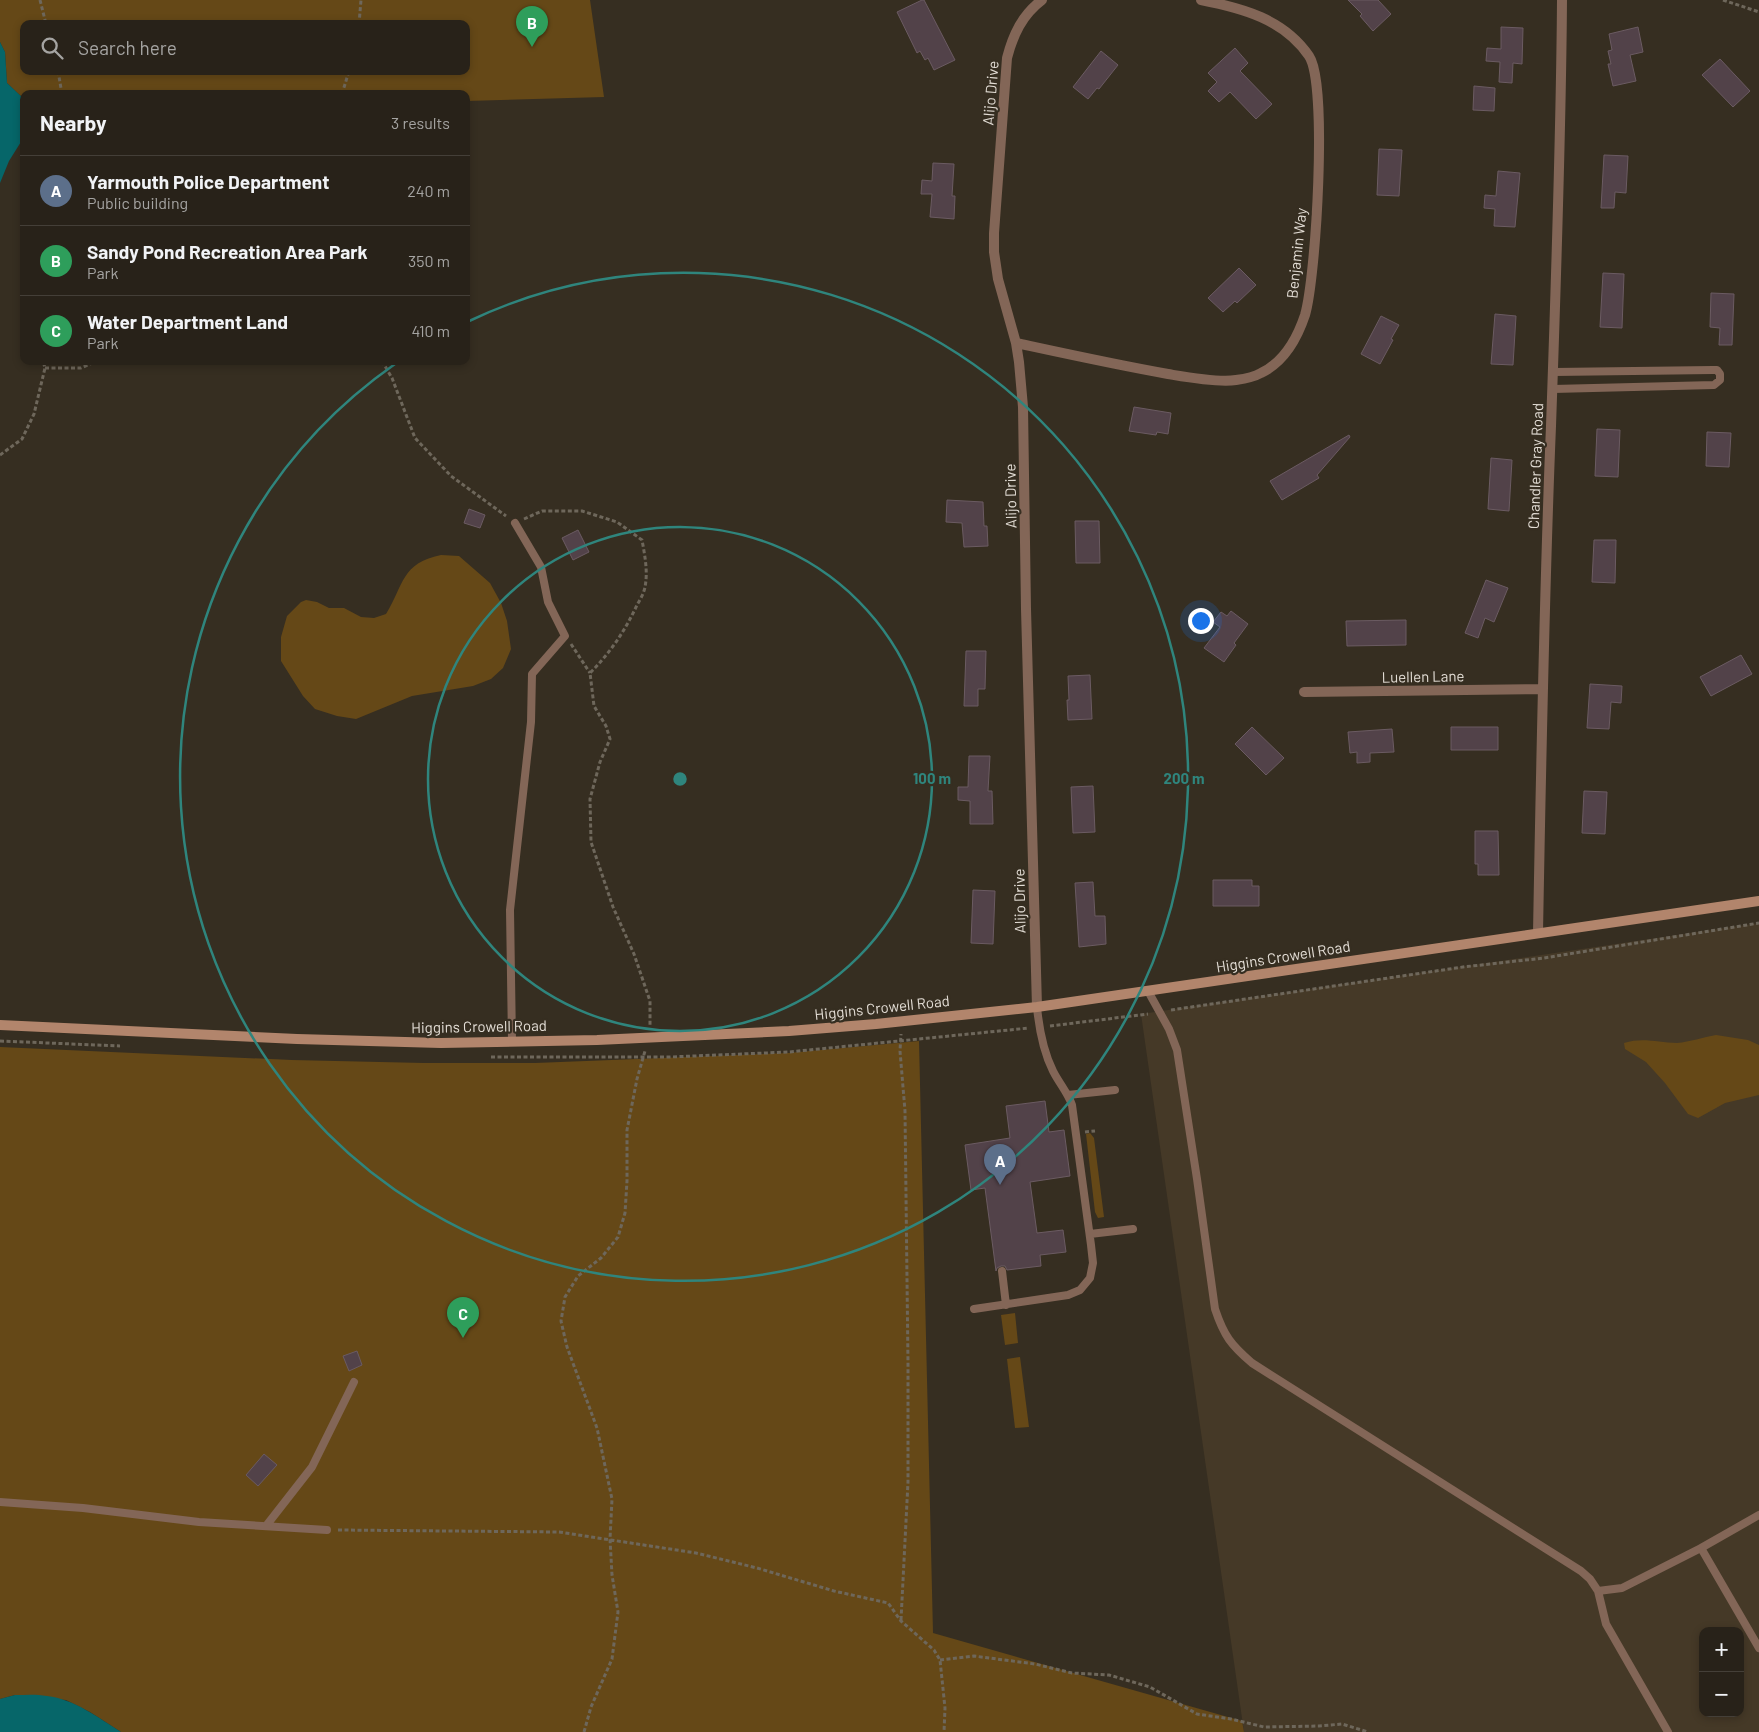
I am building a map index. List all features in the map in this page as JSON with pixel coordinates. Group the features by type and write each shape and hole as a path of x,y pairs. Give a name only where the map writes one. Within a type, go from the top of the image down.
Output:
{"main road":[{"name":"Higgins Crowell Road","path":"0,1025 297,1039 441,1043 649,1038 789,1031 1037,1007 1759,901"}],"street":[{"name":"Alijo Drive","path":"1037,1007 1022,381 1016,343 1001,292 994,252 994,233 1005,74 1012,42 1018,27 1027,13 1042,0"},
{"name":"Benjamin Way","path":"1016,343 1139,369 1194,378 1234,381 1260,374 1282,360 1296,336 1305,314 1311,277 1317,191 1319,124 1317,86 1310,57 1283,29 1265,17 1201,0"},
{"name":"Chandler Gray Road","path":"1538,933 1543,689 1554,372 1562,0"},
{"name":"Luellen Lane","path":"1304,692 1543,689"}],"lane":[{"path":"1553,389 1714,385 1720,380 1720,374 1717,370 1554,372"},
{"path":"512,1041 510,910 530,722 532,674 565,636 548,602 541,567 516,523"},
{"path":"1148,991 1169,1029 1177,1050 1215,1309 1221,1328 1232,1345 1252,1363 1580,1571 1598,1591 1606,1624 1668,1732"},
{"path":"974,1309 1068,1295 1080,1290 1086,1284 1092,1271 1090,1234 1072,1105 1048,1058 1041,1034 1037,1007"},
{"path":"1068,1095 1115,1090"},
{"path":"1090,1234 1133,1229"},
{"path":"1002,1271 1006,1305"},
{"path":"266,1526 312,1467 354,1382"},
{"path":"0,1502 83,1508 199,1522 327,1530"},
{"path":"1598,1591 1622,1588 1701,1548 1759,1515"},
{"path":"1701,1548 1759,1647"}],"path":[{"path":"40,0 45,20"},
{"path":"360,20 362,0"},
{"path":"1723,0 1759,12"},
{"path":"59,75 61,90"},
{"path":"343,90 348,75"},
{"path":"0,455 22,439 34,414 44,365"},
{"path":"45,368 81,368 88,365"},
{"path":"384,365 392,378 415,438 450,476 516,523 542,511 582,510 617,522 642,540 646,561 645,588 631,619 608,655 590,673"},
{"path":"565,636 590,673 594,706 606,726 610,739 600,762 590,799 591,842 613,907 634,954 650,1000 649,1038 637,1079 627,1130 625,1213 618,1237 601,1258 578,1276 565,1297 561,1321 567,1347 597,1428 612,1499 610,1539 612,1574 618,1612 612,1659 591,1707 584,1732"},
{"path":"1184,1008 1463,967 1544,958 1759,923"},
{"path":"1052,1026 1148,1014"},
{"path":"901,1622 908,1482 905,1111 900,1051 902,1021"},
{"path":"628,1058 789,1052 1022,1028"},
{"path":"1085,1132 1095,1131"},
{"path":"327,1530 559,1532 696,1553 757,1568 834,1591 888,1603 901,1622 934,1650 940,1660 945,1708 944,1732"},
{"path":"940,1660 974,1656 1035,1664 1072,1673 1110,1675 1150,1687 1197,1714 1231,1719 1264,1727 1342,1724 1368,1732"}],"shaded area":[{"path":"0,0 590,0 604,97 470,101 470,90 20,90 20,95 7,83 5,52 0,42"},
{"path":"441,555 459,556 490,583 501,603 507,621 511,649 503,668 491,679 473,686 412,696 356,719 337,716 315,709 303,696 281,661 281,637 287,616 301,602 306,600 317,602 329,608 344,608 361,617 374,618 386,614 405,577 411,570 428,559"},
{"path":"1759,923 1759,1732 1244,1732 1141,1014"},
{"path":"1716,1035 1748,1040 1759,1045 1759,1095 1725,1103 1698,1118 1688,1114 1665,1083 1646,1062 1625,1049 1624,1043 1645,1040 1677,1043"},
{"path":"919,1041 933,1633 1242,1721 1244,1732 121,1732 90,1712 66,1700 15,1695 0,1699 0,1047 292,1060 535,1063 788,1053"},
{"path":"1090,1133 1094,1138 1104,1217 1098,1218 1095,1212 1086,1134"},
{"path":"1015,1313 1018,1343 1005,1345 1001,1315"},
{"path":"1020,1357 1029,1427 1015,1428 1007,1359"}],"water":[{"path":"0,42 5,52 7,83 20,95 20,143 9,161 0,183"},
{"path":"15,1695 43,1695 67,1701 86,1710 121,1732 0,1732 0,1699"}],"building":[{"path":"924,0 955,60 934,70 928,58 925,60 920,51 917,53 897,12"},
{"path":"1348,0 1378,0 1391,14 1373,31 1360,16 1362,14"},
{"path":"1501,27 1523,28 1522,64 1513,63 1512,83 1499,82 1500,62 1486,61 1487,48 1501,49"},
{"path":"1638,27 1643,52 1630,55 1636,81 1613,86 1608,64 1611,64 1608,51 1612,50 1609,34"},
{"path":"1235,48 1248,63 1240,71 1272,104 1256,119 1230,92 1219,102 1208,91 1217,82 1208,73"},
{"path":"1101,51 1118,65 1099,89 1097,88 1088,99 1073,87"},
{"path":"1720,59 1750,91 1733,107 1702,75"},
{"path":"1474,86 1495,88 1494,111 1473,110"},
{"path":"1379,149 1402,150 1399,196 1377,195"},
{"path":"1604,155 1628,156 1626,193 1615,192 1614,208 1601,208"},
{"path":"933,163 954,164 952,196 955,196 954,219 930,217 932,194 921,194 922,180 932,181"},
{"path":"1498,171 1520,173 1515,227 1494,226 1495,209 1484,208 1485,195 1496,196"},
{"path":"1239,268 1256,285 1237,303 1235,301 1223,312 1208,298"},
{"path":"1603,273 1624,274 1622,328 1600,327"},
{"path":"1711,293 1734,294 1732,345 1719,345 1720,328 1710,327"},
{"path":"1495,314 1516,316 1513,365 1491,364"},
{"path":"1381,316 1399,325 1380,364 1361,354"},
{"path":"1134,407 1171,413 1168,434 1157,432 1156,435 1129,431"},
{"path":"1597,429 1620,430 1618,477 1595,476"},
{"path":"1707,432 1731,433 1729,467 1706,466"},
{"path":"1349,435 1350,437 1317,475 1319,478 1282,500 1270,481"},
{"path":"1491,458 1512,460 1509,511 1488,509"},
{"path":"947,500 983,502 984,526 987,526 988,546 964,547 962,523 946,522"},
{"path":"469,509 485,515 480,528 464,523"},
{"path":"1075,521 1099,521 1100,563 1076,563"},
{"path":"578,530 589,552 573,560 562,538"},
{"path":"1594,540 1616,540 1615,583 1592,582"},
{"path":"1486,580 1508,588 1494,622 1485,618 1478,638 1465,633"},
{"path":"1231,611 1248,624 1234,643 1236,645 1224,662 1204,648 1220,627 1213,622 1221,612 1227,616"},
{"path":"1406,620 1406,645 1347,646 1346,621"},
{"path":"966,651 986,651 985,689 978,689 978,706 964,706"},
{"path":"1741,655 1752,674 1711,696 1700,677"},
{"path":"1090,675 1092,719 1068,720 1068,676"},
{"path":"1590,684 1622,686 1621,703 1611,702 1609,729 1587,728"},
{"path":"1252,727 1284,758 1266,775 1235,744"},
{"path":"1451,727 1498,727 1498,750 1451,750"},
{"path":"1392,729 1394,752 1370,753 1370,762 1357,763 1357,752 1350,753 1348,732"},
{"path":"969,756 990,756 988,791 992,791 993,824 970,824 970,801 958,800 958,787 968,787"},
{"path":"1093,786 1095,832 1073,833 1071,787"},
{"path":"1584,791 1607,792 1605,834 1582,833"},
{"path":"1475,831 1498,831 1499,875 1478,875 1478,864 1475,864"},
{"path":"1213,880 1252,880 1252,886 1259,886 1259,906 1213,906"},
{"path":"1093,882 1095,916 1105,916 1106,944 1079,947 1075,883"},
{"path":"973,890 995,891 993,944 971,943"},
{"path":"1045,1101 1049,1132 1064,1130 1070,1176 1030,1182 1037,1233 1063,1230 1066,1252 1040,1255 1041,1266 1007,1270 1005,1266 1001,1266 996,1271 985,1188 971,1190 965,1145 1010,1138 1006,1106"},
{"path":"357,1351 362,1365 349,1371 343,1356"},
{"path":"264,1454 277,1465 258,1486 246,1475"}],"place":[{"name":"Sandy Pond Recreation Area Park","path":"532,47"},
{"name":"Yarmouth Police Department","path":"1000,1185"},
{"name":"Water Department Land","path":"463,1338"}]}
